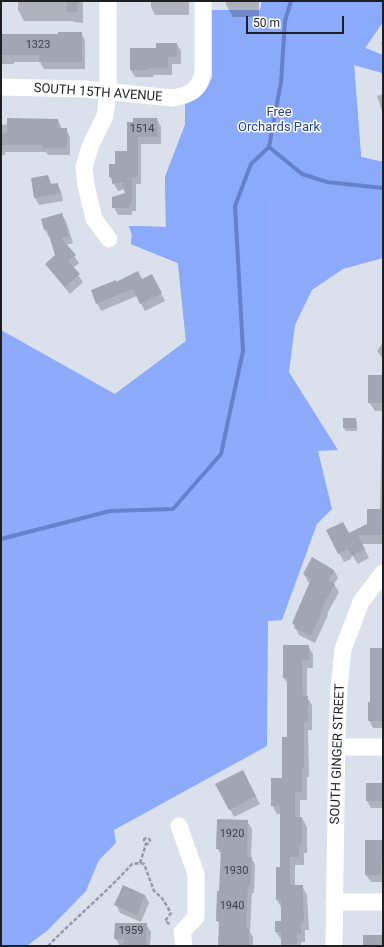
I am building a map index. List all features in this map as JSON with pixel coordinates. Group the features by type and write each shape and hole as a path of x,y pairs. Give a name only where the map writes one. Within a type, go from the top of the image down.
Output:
{"street":[{"path":"108,1 108,92 105,116 91,144 84,167 86,185 94,219 109,239"},
{"name":"SOUTH 15TH AVENUE","path":"1,87 85,89 172,98 183,96 194,91 201,82 202,1"},
{"name":"SOUTH GINGER STREET","path":"334,946 337,747 339,688 343,649 361,602 383,573"},
{"path":"337,747 383,747"},
{"path":"179,826 195,867 196,879 196,917 183,939"},
{"path":"334,902 383,902"}],"path":[{"path":"140,863 146,844"},
{"path":"48,946 132,864 144,864 154,891 162,898 171,913 165,921"}],"green space":[{"path":"262,1 383,1 383,22 365,48 383,55 383,73 354,65 361,157 383,162 383,258 343,269 312,290 295,325 289,372 338,450 318,451 332,509 317,524 282,620 268,621 267,746 114,830 116,843 99,860 86,891 48,930 27,946 1,946 1,330 115,394 186,341 178,263 131,244 132,235 129,226 166,227 165,177 185,125 185,104 195,100 205,91 212,77 212,10 260,10"},
{"name":"Free Orchards Park","path":"262,1 383,1 383,22 365,48 383,55 383,73 354,65 361,157 383,162 383,199 266,199 266,402 129,402 115,394 186,341 178,263 131,244 132,235 129,226 166,227 165,177 185,125 185,104 195,100 205,91 212,77 212,10 260,10"}],"building":[{"path":"67,1 78,1 77,12 67,12"},
{"path":"58,32 82,32 82,62 39,62 39,55 1,55 1,34 58,34"},
{"path":"156,43 177,43 177,57 168,57 168,68 130,70 130,48 156,48"},
{"path":"7,118 58,119 58,128 67,128 67,148 43,148 43,145 1,145 1,133 7,133"},
{"path":"133,118 157,118 158,137 138,137 138,177 132,177 132,203 129,204 129,208 112,208 112,197 125,193 122,182 112,184 112,177 109,177 109,164 115,164 115,151 127,151 127,122 133,122"},
{"path":"48,175 50,184 58,183 60,193 34,198 31,178"},
{"path":"62,213 69,236 61,238 76,255 68,261 80,274 65,287 45,264 55,255 47,229 44,230 41,219"},
{"path":"138,271 142,279 152,274 162,293 140,304 133,289 96,304 91,290 116,280 116,282"},
{"path":"368,375 383,375 383,403 368,403"},
{"path":"343,418 356,418 356,428 343,428"},
{"path":"367,509 383,509 383,535 358,535 365,549 352,556 347,547 346,550 338,554 326,530 343,522 349,533 367,524"},
{"path":"312,557 334,570 329,580 335,584 323,606 324,607 311,636 294,628 295,625 292,623 311,579 303,574"},
{"path":"283,645 309,645 309,660 302,660 303,696 308,696 308,722 304,722 304,768 302,768 302,792 295,792 295,817 302,817 302,845 299,845 299,857 290,857 290,885 303,885 304,921 301,921 301,934 297,934 297,944 281,945 281,932 275,932 275,921 281,921 281,900 276,900 276,867 280,867 280,806 271,806 271,778 282,778 282,737 287,737 287,678 283,678"},
{"path":"370,648 383,648 383,721 368,721 368,702 370,702"},
{"path":"243,770 256,796 229,810 215,784"},
{"path":"366,783 383,783 383,801 366,801"},
{"path":"217,819 248,820 247,857 252,857 250,886 248,886 246,929 249,929 249,946 218,946 219,921 216,921 221,849 216,849"},
{"path":"365,840 383,840 381,875 365,875"},
{"path":"123,885 145,895 137,915 114,905"},
{"path":"115,923 147,923 146,946 123,946 124,939 114,939"},
{"path":"363,935 383,935 383,946 363,946"}],"waterway":[{"path":"1,539 110,511 173,509 221,454 243,351 235,206 251,164 269,147 281,82 285,21 291,1"},
{"path":"269,147 302,174 327,182 383,188"}]}
